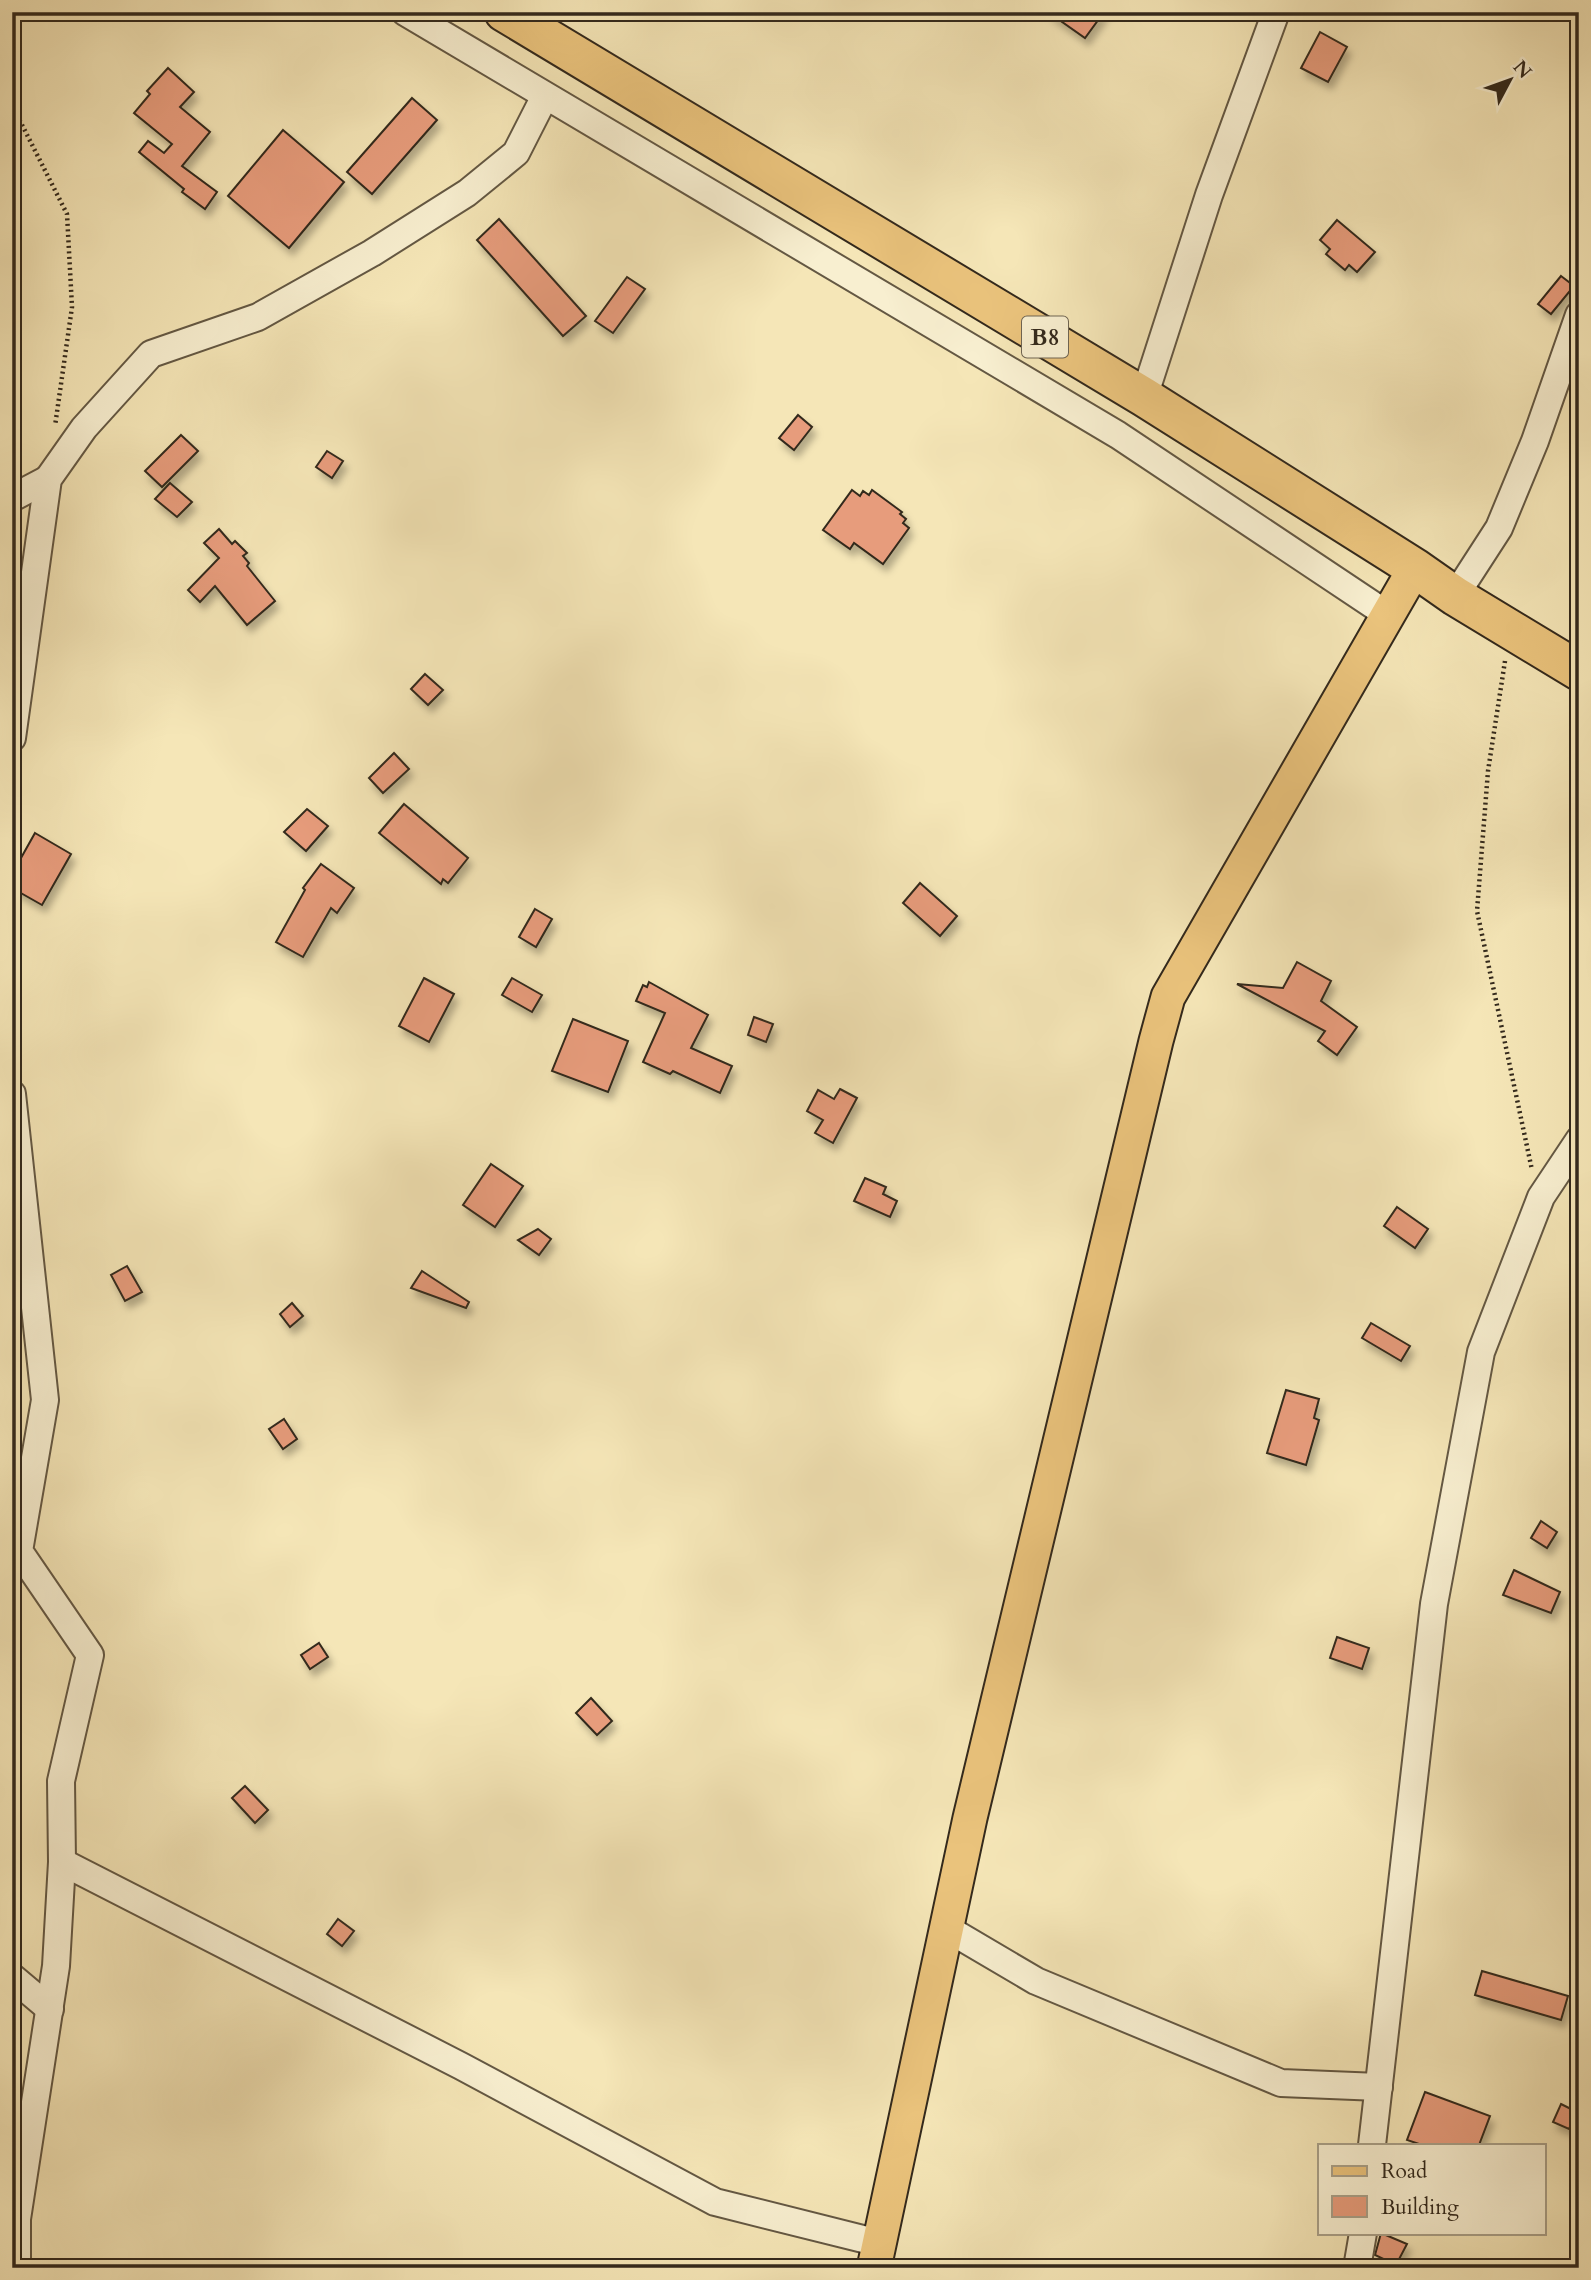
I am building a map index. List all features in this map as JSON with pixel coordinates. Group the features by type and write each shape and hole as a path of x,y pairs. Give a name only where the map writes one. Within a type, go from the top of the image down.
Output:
{"highway":[{"name":"B8","path":"504,12 1144,397 1455,596 1579,671"}],"main road":[{"path":"876,2255 976,1791 1168,998 1415,568"}],"street":[{"path":"405,12 1118,435 1388,615"},
{"path":"1144,397 1209,195 1276,12"},
{"path":"12,738 48,479 83,428 150,354 258,317 372,253 467,193 516,153 545,96"},
{"path":"1455,596 1499,528 1535,441 1579,315"},
{"path":"12,498 48,479"},
{"path":"12,1094 16,1172 45,1399 19,1551 90,1655 61,1781 62,1862 56,1966 17,2220 17,2268"},
{"path":"1372,2144 1434,1604 1481,1352 1539,1203 1579,1140"},
{"path":"62,1862 461,2066 715,2202 876,2255"},
{"path":"946,1928 1036,1981 1282,2083 1379,2087"},
{"path":"12,1977 50,2009"},
{"path":"1356,2268 1363,2234"}],"path":[{"path":"12,105 67,214 72,307 48,479"},
{"path":"1510,629 1488,771 1477,911 1539,1203"}],"building":[{"path":"1048,12 1104,12 1085,38"},
{"path":"1320,32 1347,47 1328,82 1301,68"},
{"path":"168,68 194,92 180,107 210,132 182,166 217,192 205,209 182,192 184,189 139,152 148,141 164,153 172,144 134,113 150,94 147,91"},
{"path":"412,98 437,120 372,194 347,172"},
{"path":"283,130 344,182 289,248 228,196"},
{"path":"499,219 586,316 563,336 477,240"},
{"path":"1337,220 1375,252 1357,272 1349,265 1345,270 1326,254 1330,249 1320,240"},
{"path":"1561,276 1574,286 1551,314 1538,304"},
{"path":"627,277 645,289 613,333 595,321"},
{"path":"798,415 812,427 794,450 779,438"},
{"path":"181,435 198,451 162,487 145,471"},
{"path":"327,451 343,461 332,478 316,467"},
{"path":"170,483 192,502 177,517 155,499"},
{"path":"852,490 860,496 863,491 869,495 872,490 902,512 900,514 906,519 903,523 909,528 883,564 854,543 850,549 823,530"},
{"path":"219,529 232,544 235,541 247,553 243,556 249,563 247,566 275,601 247,625 215,586 200,602 188,590 219,558 204,543"},
{"path":"425,674 443,690 428,705 411,689"},
{"path":"394,753 409,769 383,793 369,778"},
{"path":"404,804 468,858 448,883 443,879 441,884 379,833"},
{"path":"307,809 328,826 306,851 284,832"},
{"path":"35,833 71,854 42,905 12,888 12,874"},
{"path":"321,864 354,888 337,913 331,908 303,957 276,942 305,890 303,888"},
{"path":"920,883 957,916 940,936 903,903"},
{"path":"535,909 552,919 536,947 519,937"},
{"path":"1297,962 1331,981 1321,1001 1357,1027 1337,1055 1318,1041 1325,1031 1237,984 1283,988"},
{"path":"424,978 454,994 429,1042 399,1026"},
{"path":"512,978 542,995 532,1012 502,995"},
{"path":"649,982 708,1015 691,1048 732,1066 720,1093 673,1071 670,1074 643,1062 665,1013 636,1001 643,985 647,987"},
{"path":"754,1017 773,1024 766,1042 748,1035"},
{"path":"573,1019 628,1041 608,1092 552,1071"},
{"path":"840,1089 857,1098 833,1143 815,1133 823,1120 807,1111 818,1090 834,1099"},
{"path":"491,1164 523,1186 495,1227 463,1205"},
{"path":"865,1178 886,1187 883,1194 897,1201 890,1217 854,1201"},
{"path":"1397,1207 1428,1229 1415,1248 1384,1226"},
{"path":"538,1229 551,1239 539,1255 518,1240"},
{"path":"127,1266 142,1292 125,1301 111,1275"},
{"path":"422,1271 469,1302 466,1308 411,1288"},
{"path":"292,1303 303,1316 290,1327 280,1314"},
{"path":"1371,1323 1410,1346 1401,1361 1362,1338"},
{"path":"1286,1390 1319,1399 1314,1418 1319,1420 1306,1465 1267,1453"},
{"path":"284,1419 297,1439 283,1449 269,1429"},
{"path":"1541,1521 1557,1532 1547,1548 1531,1538"},
{"path":"1514,1570 1560,1592 1551,1613 1503,1595"},
{"path":"1337,1637 1369,1648 1362,1669 1330,1658"},
{"path":"319,1643 328,1657 310,1669 301,1655"},
{"path":"591,1698 612,1721 597,1735 576,1713"},
{"path":"245,1786 268,1810 255,1823 232,1798"},
{"path":"338,1919 354,1931 342,1946 327,1934"},
{"path":"1482,1971 1568,1996 1561,2020 1475,1995"},
{"path":"1425,2092 1490,2116 1479,2144 1419,2144 1407,2140"},
{"path":"1561,2104 1577,2112 1569,2129 1553,2122"},
{"path":"1381,2234 1407,2244 1396,2265 1375,2255"}]}
